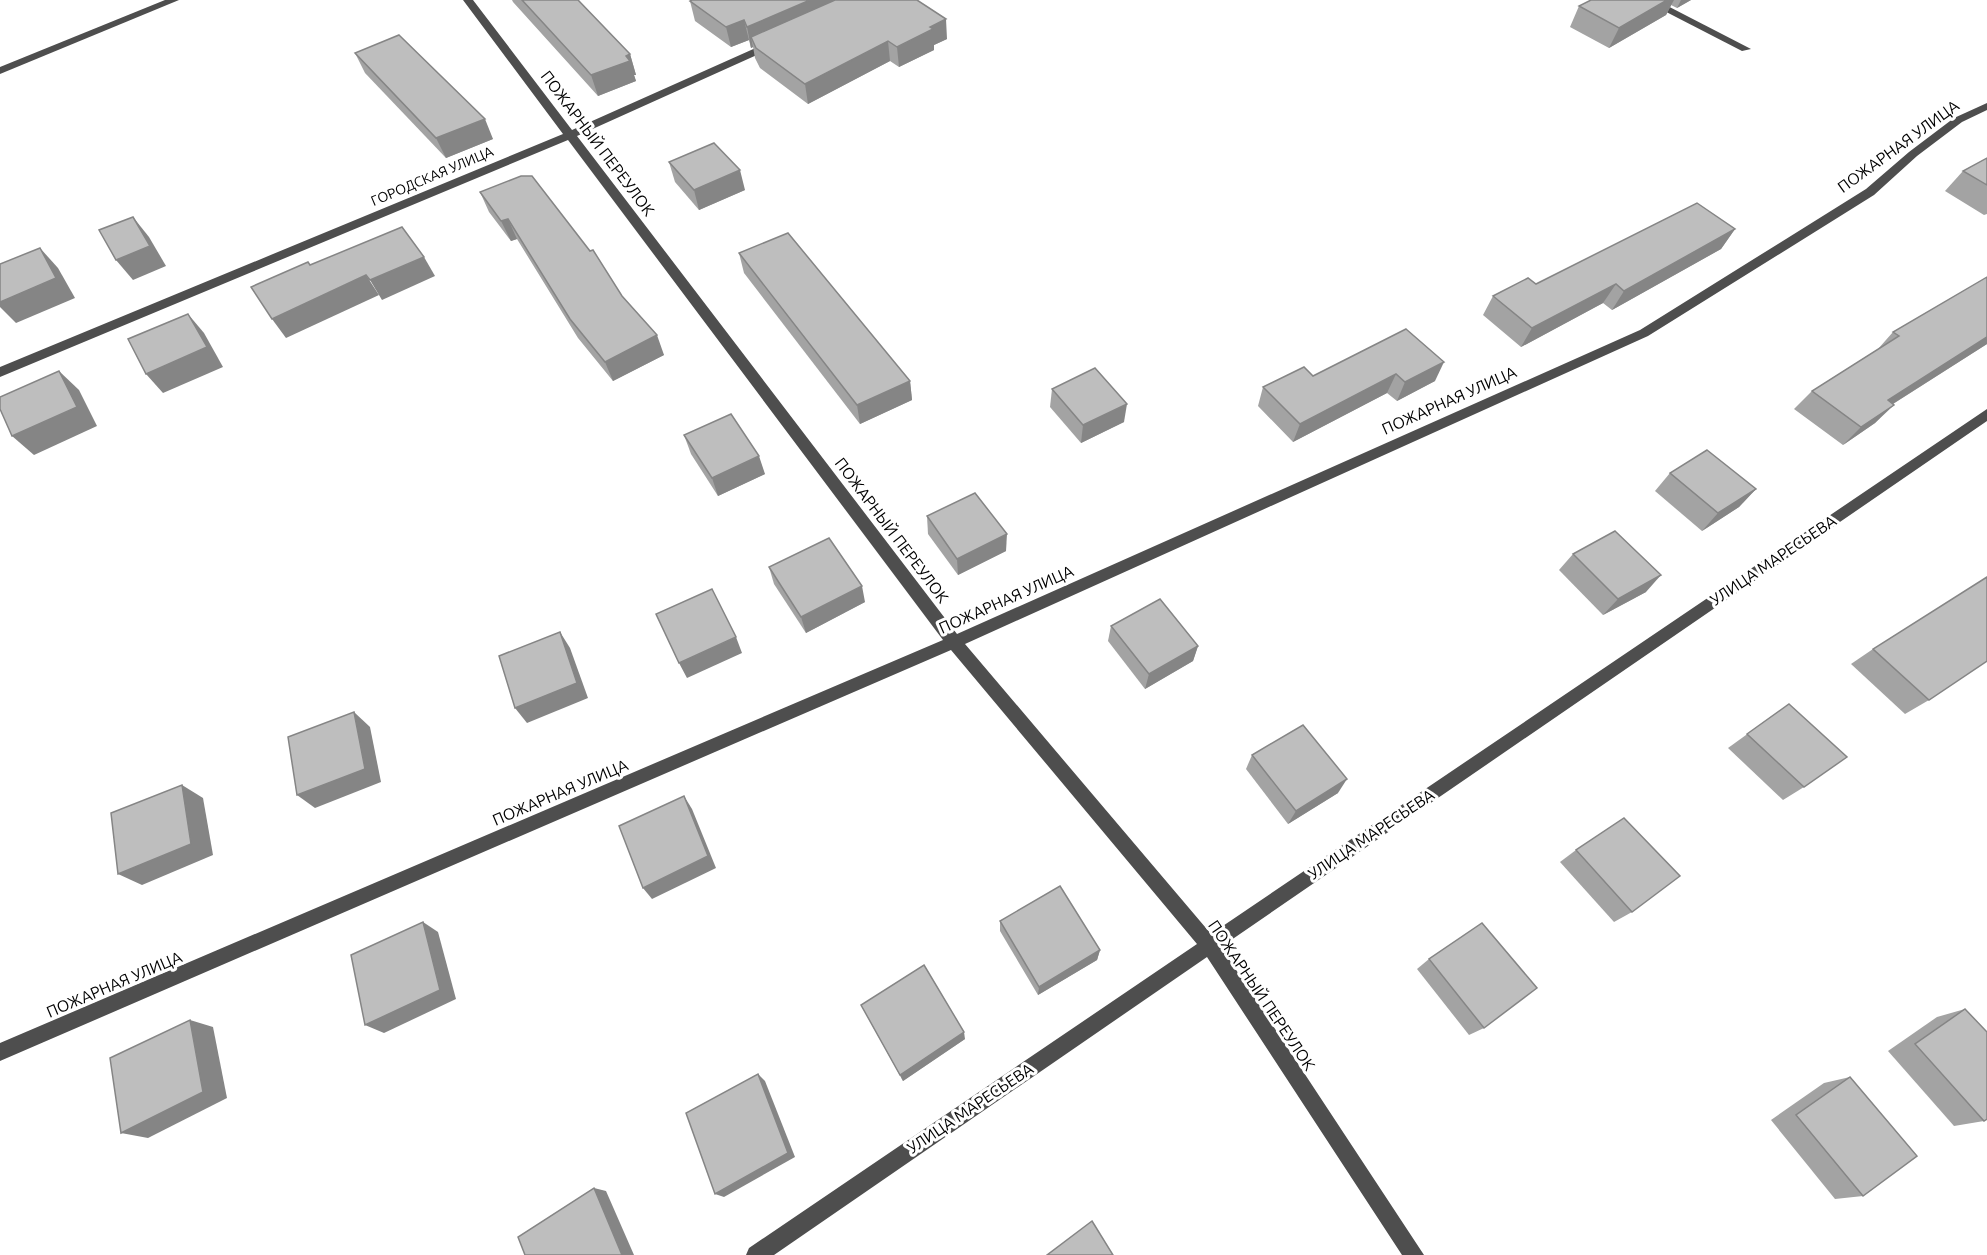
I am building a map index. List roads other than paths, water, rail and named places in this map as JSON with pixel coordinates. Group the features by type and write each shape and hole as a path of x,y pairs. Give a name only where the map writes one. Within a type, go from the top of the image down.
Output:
{"street":[{"path":"0,71 174,0"},
{"name":"ПОЖАРНЫЙ ПЕРЕУЛОК","path":"468,0 954,642 1209,945 1414,1255"},
{"path":"1648,0 1746,49"},
{"name":"ГОРОДСКАЯ УЛИЦА","path":"0,372 570,135 786,39"},
{"name":"ПОЖАРНАЯ УЛИЦА","path":"0,1052 954,642 1644,333 1870,192 1958,120 1987,106"},
{"name":"УЛИЦА МАРЕСЬЕВА","path":"756,1255 1987,414"}]}
